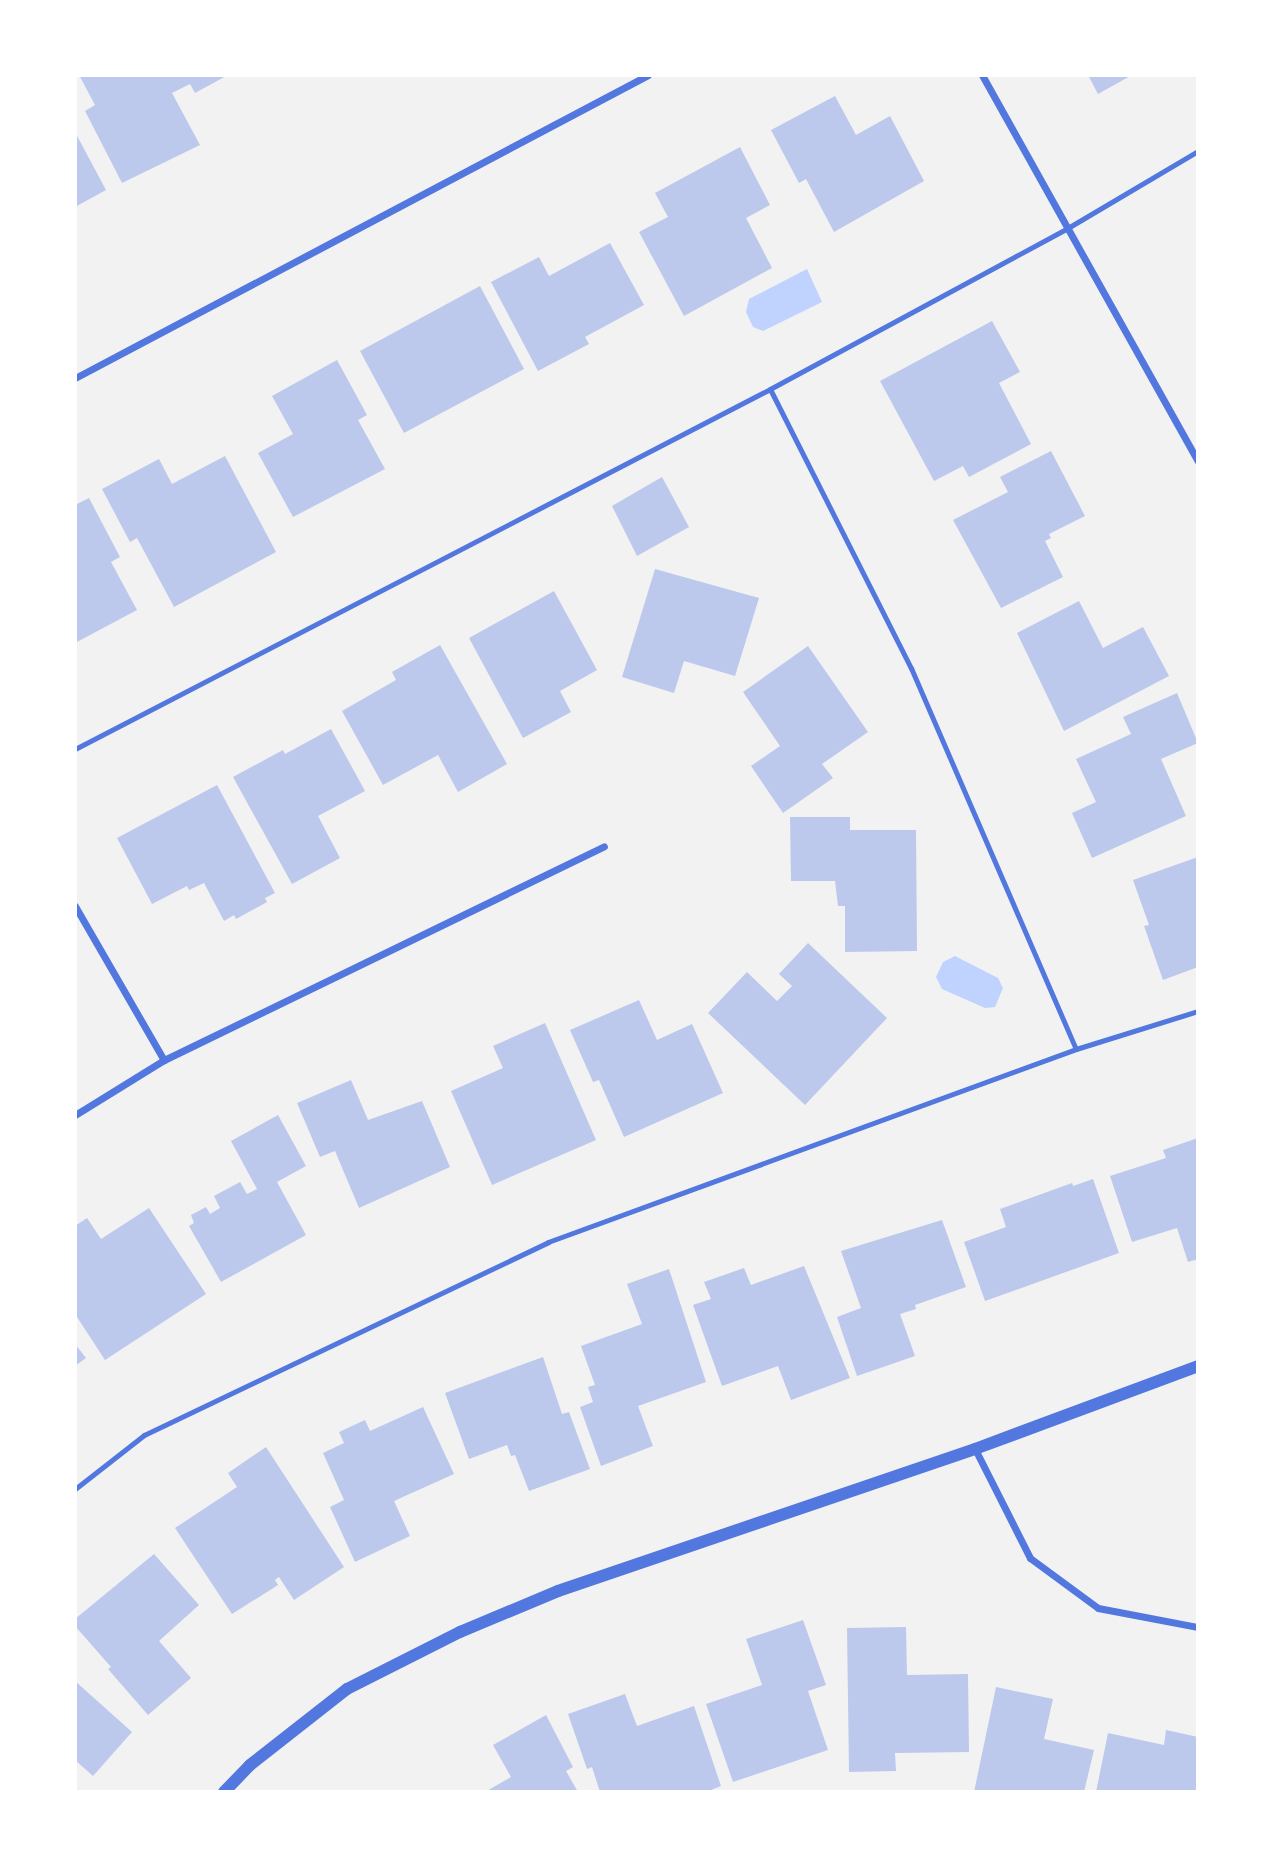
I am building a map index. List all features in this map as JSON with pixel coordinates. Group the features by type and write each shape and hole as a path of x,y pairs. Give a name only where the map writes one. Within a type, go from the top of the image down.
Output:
{"street":[{"path":"75,378 648,75"},
{"path":"982,75 1198,461"},
{"path":"75,1115 164,1059 604,846"},
{"path":"75,906 164,1059"},
{"path":"224,1792 250,1765 347,1689 460,1632 558,1591 975,1449 1198,1367"},
{"path":"975,1449 1030,1558 1098,1608 1198,1626"}],"lane":[{"path":"75,750 770,389 1066,229 1198,150"},
{"path":"770,389 911,668 1076,1049"},
{"path":"75,1489 144,1436 548,1242 1076,1049 1198,1011"}],"water":[{"path":"807,269 822,302 763,331 753,327 746,312 749,299"},
{"path":"955,956 998,978 1003,988 995,1007 985,1008 942,989 936,977 943,962"}],"building":[{"path":"79,75 228,75 195,93 190,84 172,93 200,145 122,183 85,111 95,105"},
{"path":"1088,75 1132,75 1098,94"},
{"path":"835,96 856,135 890,116 924,181 834,232 806,179 799,183 771,130"},
{"path":"75,132 106,190 75,207"},
{"path":"740,147 770,205 746,218 772,268 684,316 639,232 668,217 655,193"},
{"path":"610,243 644,305 585,337 589,344 538,371 491,282 539,257 549,276"},
{"path":"480,286 524,369 404,433 360,351"},
{"path":"992,321 1020,372 999,383 1031,444 969,477 963,466 934,481 880,381"},
{"path":"337,360 367,415 358,420 385,469 293,517 258,453 293,434 272,396"},
{"path":"1051,451 1085,516 1049,534 1051,538 1045,541 1063,577 1001,608 953,520 1008,492 1000,477"},
{"path":"225,456 276,552 174,607 137,538 130,542 102,489 159,459 172,484"},
{"path":"662,477 689,527 637,556 612,506"},
{"path":"89,498 120,557 111,562 137,610 75,643 75,505"},
{"path":"655,569 759,598 735,676 684,661 674,693 622,677"},
{"path":"554,591 597,670 560,691 571,712 523,738 469,638"},
{"path":"1079,601 1103,648 1143,627 1169,676 1064,731 1017,633"},
{"path":"440,645 507,764 458,792 438,755 383,785 342,711 396,680 392,672"},
{"path":"808,646 868,732 822,764 833,778 783,813 751,766 780,746 743,692"},
{"path":"1177,693 1198,743 1161,759 1186,816 1092,858 1072,813 1096,802 1076,759 1131,734 1123,717"},
{"path":"331,729 365,791 318,816 340,858 292,884 233,777 283,750 285,754"},
{"path":"217,785 275,893 265,898 267,902 236,919 234,915 224,921 204,883 189,890 187,886 152,904 117,838"},
{"path":"790,817 850,817 850,830 916,830 917,951 845,952 845,906 838,906 835,881 791,881"},
{"path":"1198,857 1198,967 1163,980 1144,926 1149,925 1133,880"},
{"path":"808,943 887,1018 805,1105 708,1013 747,972 777,1001 792,986 779,974"},
{"path":"639,1000 657,1040 692,1024 723,1093 624,1137 599,1080 593,1082 570,1030"},
{"path":"545,1023 596,1140 492,1185 451,1091 503,1068 493,1046"},
{"path":"351,1080 368,1120 422,1101 450,1167 359,1208 335,1151 320,1157 297,1103"},
{"path":"278,1115 306,1166 277,1182 306,1235 221,1282 189,1226 194,1223 191,1215 206,1207 210,1214 220,1208 214,1196 240,1182 247,1194 257,1189 231,1141"},
{"path":"1198,1138 1198,1259 1188,1262 1177,1228 1132,1242 1110,1176 1166,1158 1163,1150"},
{"path":"1093,1179 1119,1253 985,1301 964,1242 1006,1227 1000,1209 1072,1183 1073,1186"},
{"path":"149,1208 206,1294 105,1360 75,1314 75,1226 87,1218 101,1239"},
{"path":"942,1220 966,1287 915,1305 916,1309 900,1314 915,1356 857,1376 837,1317 861,1308 841,1251"},
{"path":"804,1266 850,1378 791,1400 778,1366 722,1386 693,1305 711,1299 704,1282 744,1268 751,1285"},
{"path":"669,1269 706,1382 638,1406 653,1446 601,1466 580,1407 593,1402 588,1387 595,1385 581,1346 642,1324 627,1284"},
{"path":"75,1344 86,1358 75,1366"},
{"path":"543,1357 562,1414 569,1412 590,1469 529,1491 515,1455 511,1456 507,1445 469,1459 445,1393"},
{"path":"423,1407 454,1474 394,1501 410,1536 355,1562 330,1507 344,1500 323,1453 344,1443 339,1432 365,1420 370,1431"},
{"path":"266,1447 344,1567 294,1600 279,1577 275,1580 278,1585 232,1614 175,1528 237,1487 228,1473"},
{"path":"154,1554 199,1605 159,1641 191,1678 148,1715 75,1626 75,1619"},
{"path":"803,1620 826,1685 808,1691 828,1750 733,1782 706,1704 762,1685 746,1639"},
{"path":"906,1627 907,1675 968,1674 969,1752 895,1753 896,1771 849,1772 847,1628"},
{"path":"75,1681 132,1732 93,1776 75,1760"},
{"path":"996,1687 1053,1699 1044,1739 1094,1750 1084,1792 974,1792"},
{"path":"625,1694 637,1726 694,1706 721,1786 706,1792 600,1792 592,1767 587,1769 568,1714"},
{"path":"546,1715 573,1767 566,1771 578,1792 485,1792 511,1777 493,1745"},
{"path":"1166,1730 1198,1737 1198,1792 1096,1792 1108,1733 1164,1745"}]}
